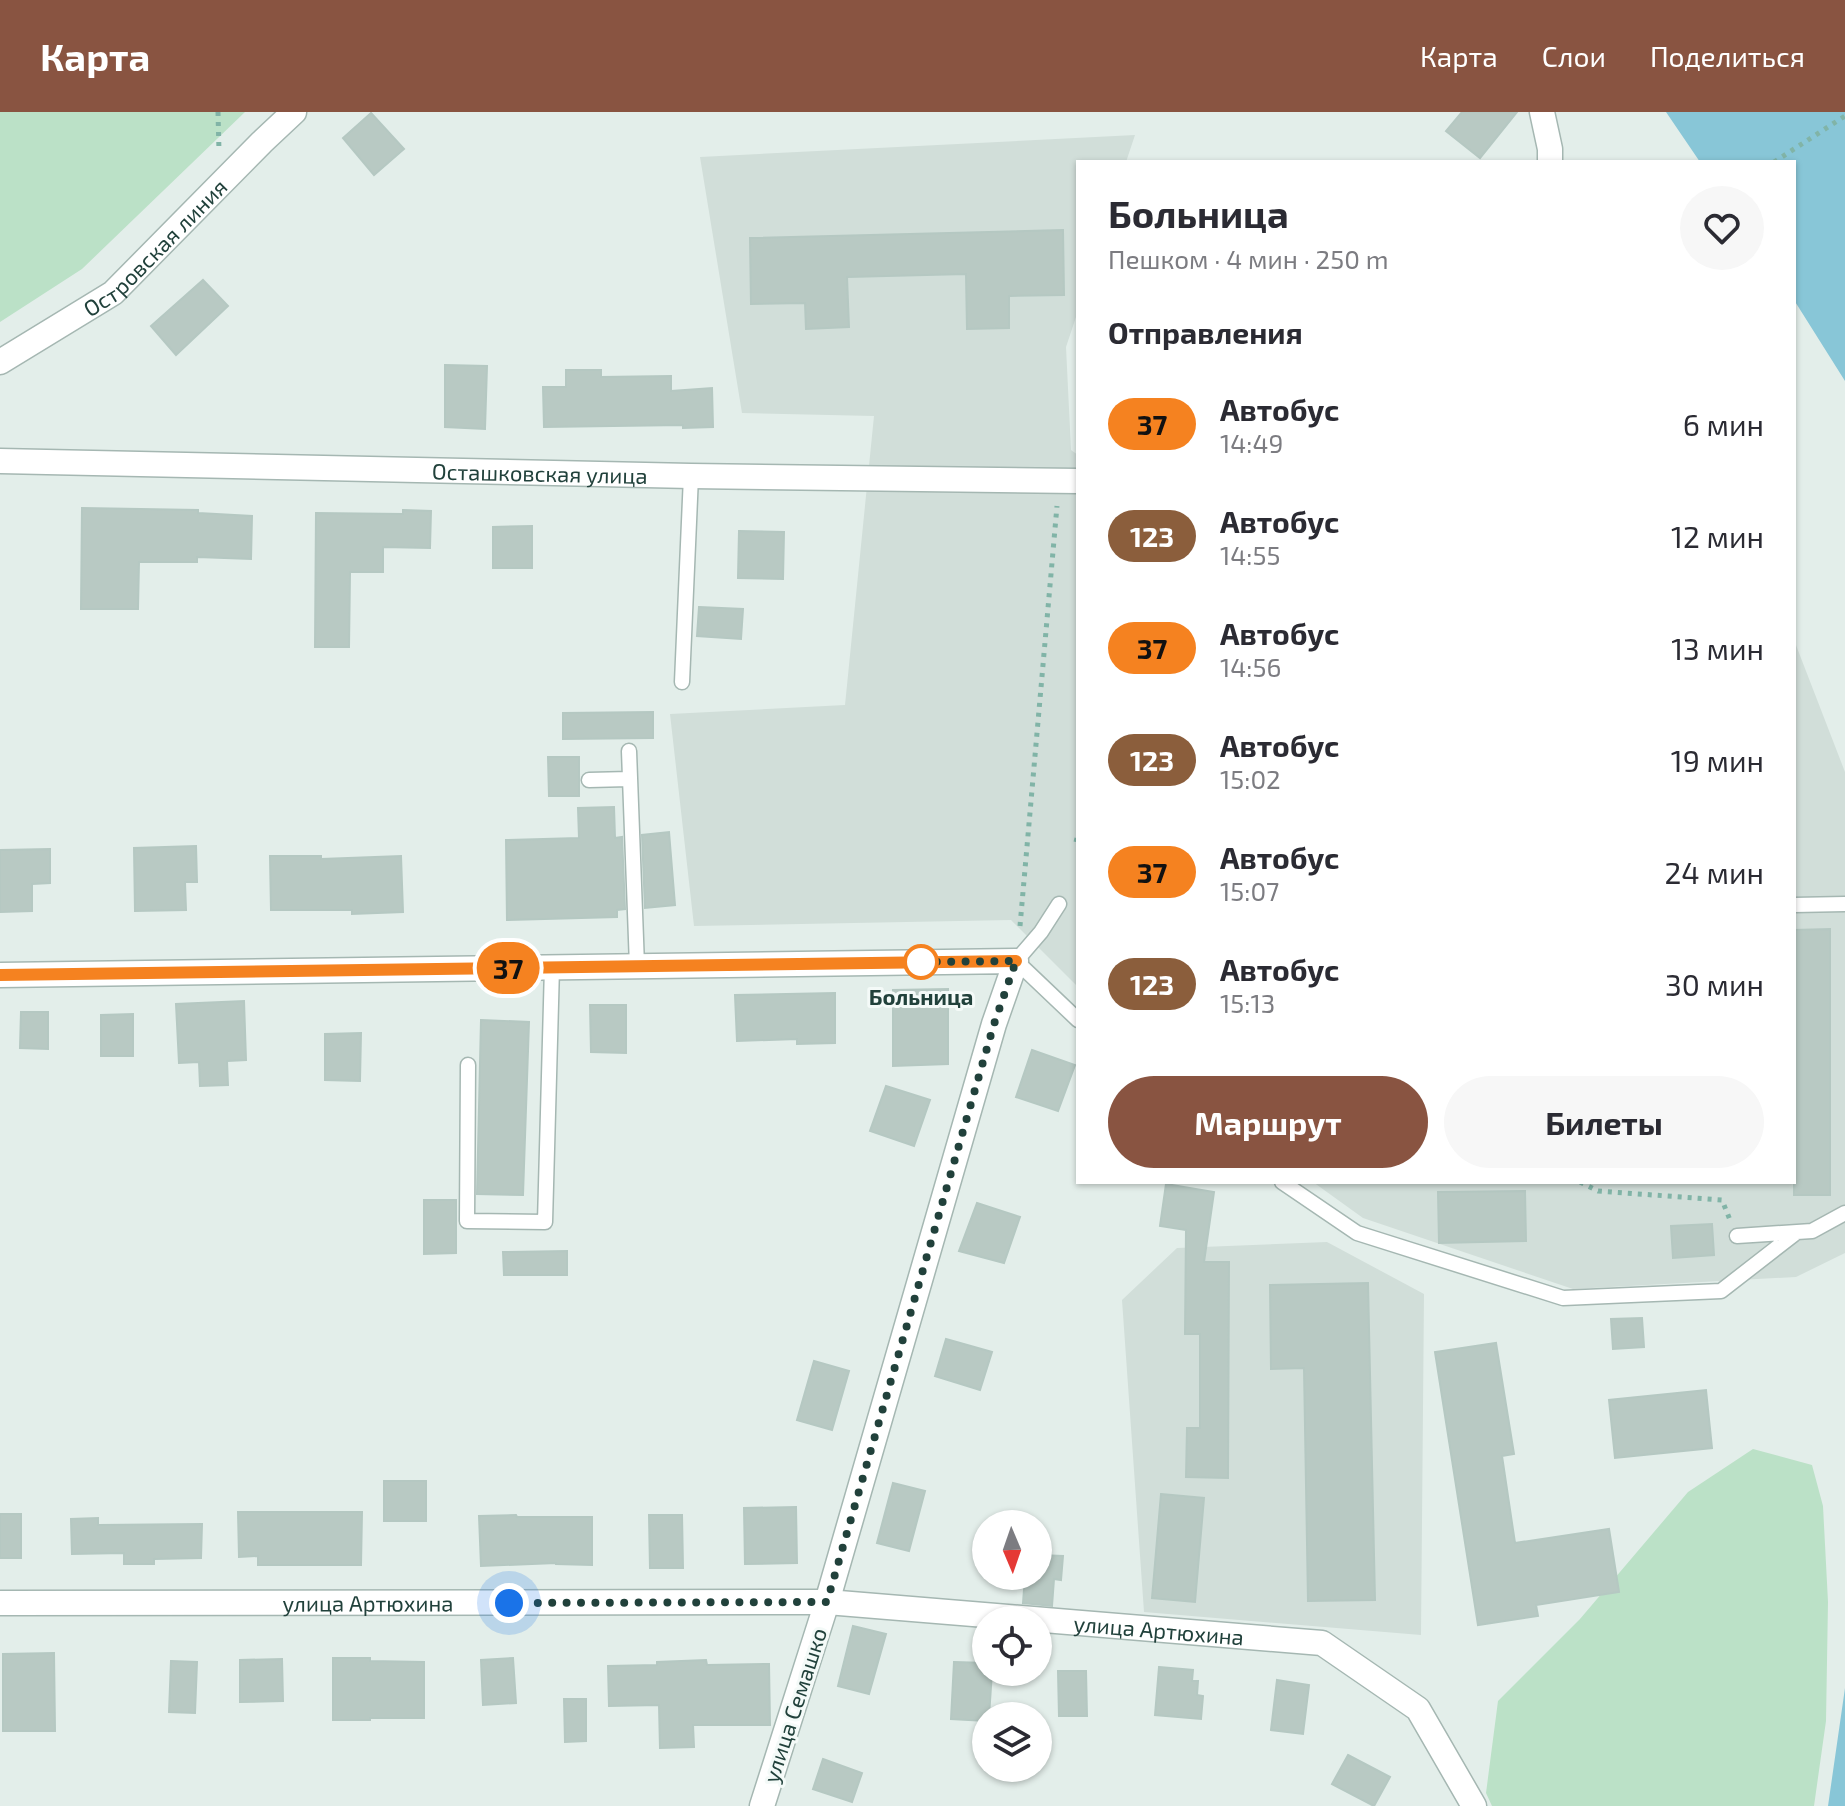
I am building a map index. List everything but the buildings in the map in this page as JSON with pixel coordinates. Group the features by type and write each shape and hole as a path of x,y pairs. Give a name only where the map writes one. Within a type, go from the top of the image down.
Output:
{"street":[{"name":"Островская линия","path":"0,362 113,293 294,112"},
{"path":"1542,112 1550,160"},
{"name":"Осташковская улица","path":"0,461 1069,481"},
{"path":"0,975 1016,961"},
{"name":"улица Семашко","path":"762,1806 827,1602 994,1024 1016,961"},
{"name":"улица Артюхина","path":"0,1603 827,1602 1322,1643 1418,1709 1474,1806"}],"lane":[{"path":"682,682 691,476"},
{"path":"629,751 637,966"},
{"path":"589,780 629,779"},
{"path":"1059,904 1041,932 1016,961 1076,1018"},
{"path":"1796,905 1845,904"},
{"path":"468,1065 467,1221 545,1222 552,967"},
{"path":"1285,1184 1357,1233 1563,1298 1721,1291 1797,1232"},
{"path":"1737,1236 1812,1231 1845,1213"}],"path":[{"path":"1777,160 1845,116"},
{"path":"1016,961 1069,481"},
{"path":"1584,1184 1598,1191 1722,1200 1737,1236"}],"shaded area":[{"path":"1135,135 1127,160 1076,160 1076,317 1066,347 1071,450 1076,454 1076,985 1011,920 694,926 670,714 845,705 874,416 742,413 700,157"},
{"path":"1796,645 1845,772 1845,1253 1796,1277 1573,1289 1363,1218 1316,1184 1796,1184"},
{"path":"1327,1242 1424,1294 1421,1635 1144,1612 1122,1300 1177,1248"}],"green space":[{"path":"0,112 245,112 82,269 0,322"},
{"path":"1753,1449 1812,1465 1823,1506 1828,1602 1826,1721 1814,1806 1492,1806 1486,1793 1498,1701 1580,1619 1688,1492"}],"water":[{"path":"1666,112 1845,112 1845,381 1796,303 1796,160 1699,160"},
{"path":"1845,1688 1845,1806 1828,1806"}],"bus line":[{"name":"37","path":"0,975 1016,961"}],"place":[{"name":"Больница","path":"921,962"}],"route":[{"path":"509,1603 827,1602 994,1024 1016,961 921,962"}]}
